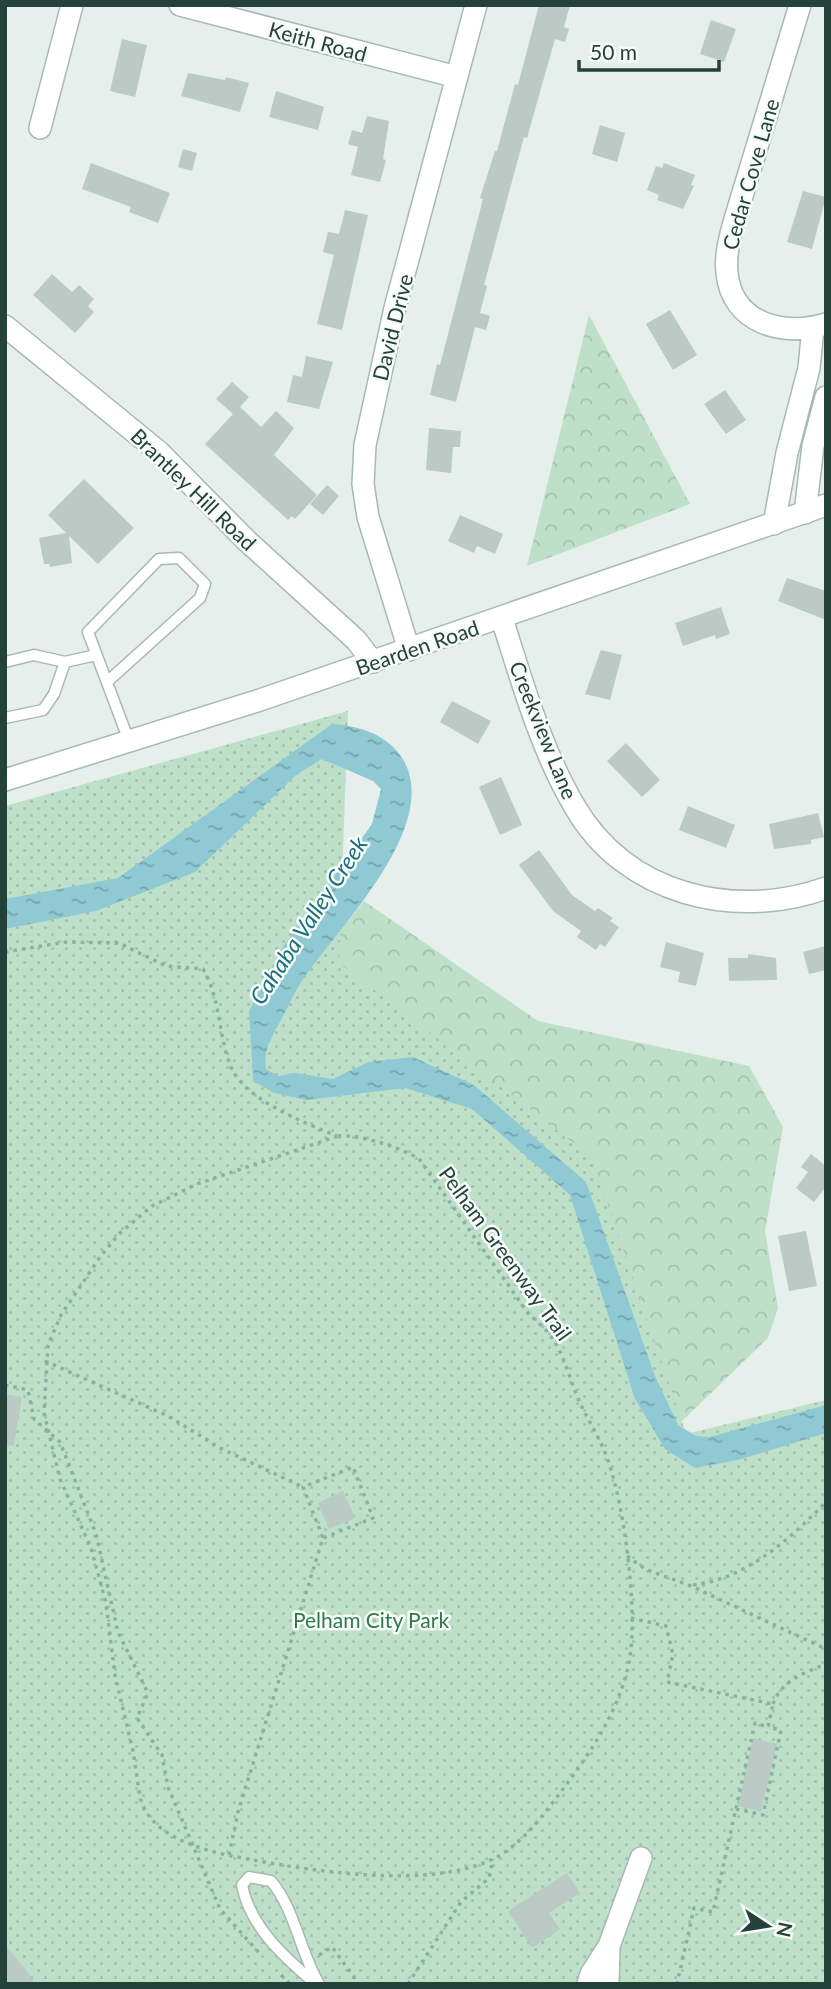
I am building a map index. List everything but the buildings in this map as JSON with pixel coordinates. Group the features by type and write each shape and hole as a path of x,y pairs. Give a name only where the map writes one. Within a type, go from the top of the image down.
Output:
{"street":[{"path":"40,128 72,5"},
{"name":"Keith Road","path":"180,5 457,77"},
{"name":"David Drive","path":"409,650 368,517 363,484 365,446 392,321 476,5"},
{"name":"Cedar Cove Lane","path":"800,5 735,219 726,259 733,296 750,316 779,329 819,326"},
{"name":"Brantley Hill Road","path":"5,326 159,452 247,541 356,640 373,662"},
{"path":"774,524 787,453 819,326"},
{"path":"805,513 813,446 826,397"},
{"name":"Bearden Road","path":"5,779 502,619 826,505"},
{"name":"Creekview Lane","path":"502,619 555,769 575,808 599,841 621,862 655,883 698,898 719,901 771,900 826,888"},
{"path":"588,1984 609,1946 641,1858"},
{"path":"608,1984 609,1946"}],"lane":[{"path":"107,682 200,598 205,584 178,558 159,559 88,632 129,741"},
{"path":"5,662 34,655 65,662 96,655"},
{"path":"5,718 43,710 54,694 65,662"},
{"path":"249,1877 271,1881 281,1892 317,1984 270,1939 246,1906 242,1885 249,1877"}],"path":[{"name":"Pelham Greenway Trail","path":"5,952 66,942 119,943 166,966 203,969 214,996 230,1066 240,1082 301,1122 338,1136"},
{"name":"Pelham Greenway Trail","path":"48,1432 44,1402 45,1361 54,1330 73,1295 100,1256 137,1217 186,1188 271,1156 338,1136 351,1136 393,1147 421,1160 522,1304 550,1335 608,1460 623,1523 627,1556 631,1618 628,1664 598,1740 527,1834 493,1859"},
{"path":"45,1361 169,1416 220,1448 303,1487 323,1538 238,1812 229,1855"},
{"path":"5,1385 28,1390 34,1419 60,1442 96,1534 118,1632 146,1689 145,1701 137,1718 162,1755 168,1787 225,1917 262,1955"},
{"path":"48,1432 60,1479 88,1540 106,1603 113,1661 143,1807 155,1826 190,1842 229,1855 348,1873 428,1874 476,1866 493,1859"},
{"path":"303,1487 353,1467 373,1518 323,1538"},
{"path":"691,1586 718,1580 760,1558 781,1544 826,1502"},
{"path":"627,1556 645,1569 691,1586 826,1649"},
{"path":"631,1618 666,1626 673,1654 667,1682 773,1704"},
{"path":"768,1727 777,1693 793,1677 826,1664"},
{"path":"677,1984 694,1908 713,1912 755,1723 781,1730 763,1815 736,1809"},
{"path":"408,1984 461,1902 489,1878 493,1859"},
{"path":"307,1964 332,1947 359,1984"},
{"path":"280,1974 290,1984"}],"green space":[{"path":"589,315 690,504 527,566"},
{"name":"Pelham City Park","path":"348,711 339,963 592,1157 686,1434 826,1400 826,1984 5,1984 5,806"},
{"path":"364,901 538,1021 749,1066 783,1127 765,1231 778,1308 768,1338 678,1425 302,979"}],"water":[{"name":"Cahaba Valley Creek","path":"332,724 364,730 382,738 398,752 404,761 411,787 408,816 381,875 298,988 269,1043 266,1069 278,1076 295,1073 333,1079 368,1062 413,1057 474,1085 586,1182 655,1376 678,1425 696,1436 710,1437 826,1405 826,1433 738,1460 695,1468 665,1449 635,1399 570,1195 472,1109 405,1088 306,1100 274,1093 253,1081 249,1011 280,951 372,824 381,789 373,781 322,759 296,775 195,872 96,911 5,929 5,899 118,878"}]}
